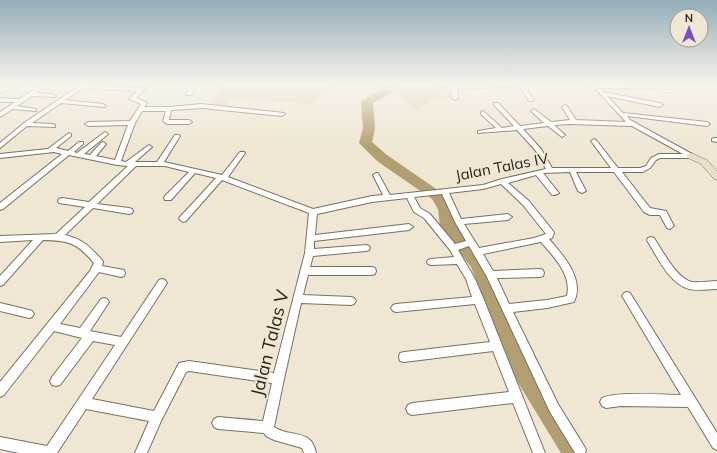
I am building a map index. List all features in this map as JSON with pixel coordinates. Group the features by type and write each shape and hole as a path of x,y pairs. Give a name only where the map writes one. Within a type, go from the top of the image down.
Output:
{"street":[{"path":"0,146 26,124 52,106"},
{"path":"117,163 132,123 142,106"},
{"path":"140,109 169,109 200,106"},
{"path":"203,106 282,114"},
{"path":"498,106 517,128 540,150 550,170"},
{"path":"614,106 632,124 704,162 717,177"},
{"path":"0,115 12,107 34,110"},
{"path":"565,107 574,122"},
{"path":"169,109 166,120 167,122 189,122"},
{"path":"534,111 562,135"},
{"path":"483,113 500,129"},
{"path":"621,114 708,124"},
{"path":"480,132 574,122 632,124"},
{"path":"88,124 132,123"},
{"path":"26,124 53,126"},
{"path":"78,155 105,134"},
{"path":"50,150 69,135"},
{"path":"160,163 177,136"},
{"path":"594,141 647,210 650,212 663,213 670,226"},
{"path":"0,207 81,143"},
{"path":"91,158 103,144"},
{"path":"58,237 92,206 148,147"},
{"path":"0,156 50,150 117,163 160,163 222,178 313,212"},
{"path":"183,219 222,178 242,152"},
{"name":"Jalan Talas IV","path":"313,212 350,203 388,197 483,187 550,170 644,169 648,167 656,157 659,156 692,156"},
{"path":"168,198 194,170"},
{"path":"572,170 582,191"},
{"path":"538,172 556,193"},
{"path":"376,175 388,197"},
{"path":"477,252 535,241 549,236 550,233 526,203 502,181"},
{"path":"442,191 459,222 468,243 477,252 491,275 554,408 580,450"},
{"path":"410,194 417,210 427,216 453,248 460,260 479,300 498,346 518,397 537,453"},
{"path":"62,201 129,211"},
{"name":"Jalan Talas V","path":"268,427 278,379 310,253 313,212"},
{"path":"459,222 508,217"},
{"path":"312,238 409,227"},
{"path":"0,238 58,237 82,244 99,262 97,268 0,391"},
{"path":"0,282 40,238"},
{"path":"506,308 543,306 571,299 574,292 564,264 543,238"},
{"path":"651,240 675,274 683,282 693,286 717,285"},
{"path":"453,248 468,243"},
{"path":"310,253 366,248"},
{"path":"431,262 460,260"},
{"path":"97,268 121,273"},
{"path":"305,271 372,271"},
{"path":"491,275 540,273"},
{"path":"0,443 50,453 162,283"},
{"path":"627,296 717,444"},
{"path":"299,299 352,301"},
{"path":"396,308 479,300"},
{"path":"56,381 86,334 104,302"},
{"path":"0,307 29,314"},
{"path":"51,326 123,342"},
{"path":"404,357 498,346"},
{"path":"141,453 180,370 186,366 278,379"},
{"path":"412,409 518,397"},
{"path":"606,402 621,400 691,401"},
{"path":"84,403 157,417"},
{"path":"218,423 268,427 270,432 274,434 306,443 309,446 310,453"}],"shaded area":[{"path":"412,106 423,106 416,110"}],"waterway":[{"path":"367,106 369,128 365,143 382,158 437,196 446,209 448,227 478,264 525,373 574,453"}]}
